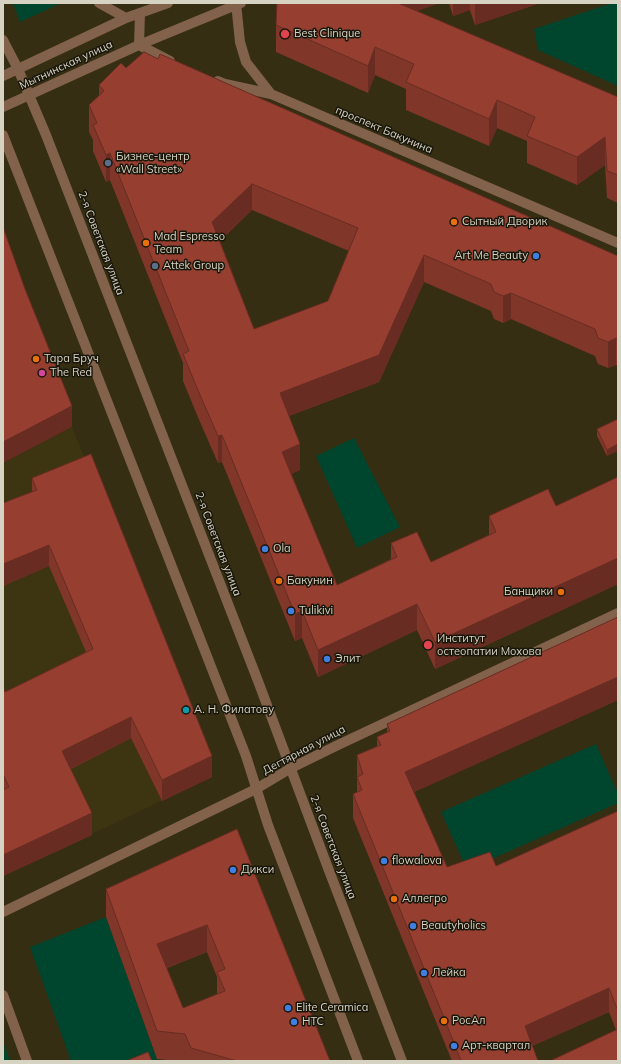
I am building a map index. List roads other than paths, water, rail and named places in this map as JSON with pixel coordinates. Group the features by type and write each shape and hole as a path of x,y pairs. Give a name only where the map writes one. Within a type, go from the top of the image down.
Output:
{"street":[{"path":"100,3 126,18"},
{"name":"Мытнинская улица","path":"3,76 126,18 168,3"},
{"path":"238,3 240,42 246,62 271,94"},
{"name":"Мытнинская улица","path":"3,107 139,45 238,3"},
{"path":"140,14 139,45 182,66"},
{"name":"2-я Советская улица","path":"3,40 30,96 167,443 402,1061"},
{"name":"проспект Бакунина","path":"210,78 224,84 271,94 618,243"},
{"path":"3,135 246,756 256,789 358,1061"},
{"name":"Дегтярная улица","path":"3,912 256,789 291,768 618,613"},
{"path":"3,995 27,1061"}],"place":[{"name":"Best Clinique","path":"285,34"},
{"name":"Бизнес-центр «Wall Street»","path":"108,163"},
{"name":"Сытный Дворик","path":"454,222"},
{"name":"Mad Espresso Team","path":"146,243"},
{"name":"Art Me Beauty","path":"536,256"},
{"name":"Attek Group","path":"155,266"},
{"name":"Тара Бруч","path":"36,359"},
{"name":"The Red","path":"42,373"},
{"name":"Ola","path":"265,549"},
{"name":"Бакунин","path":"279,581"},
{"name":"Банщики","path":"561,592"},
{"name":"Tulikivi","path":"291,611"},
{"name":"Институт остеопатии Мохова","path":"428,645"},
{"name":"Элит","path":"327,659"},
{"name":"А. Н. Филатову","path":"186,710"},
{"name":"flowalova","path":"384,861"},
{"name":"Дикси","path":"233,870"},
{"name":"Аллегро","path":"394,899"},
{"name":"Beautyholics","path":"413,926"},
{"name":"Лейка","path":"424,973"},
{"name":"Elite Ceramica","path":"288,1008"},
{"name":"РосАл","path":"444,1021"},
{"name":"HTC","path":"294,1022"},
{"name":"Арт-квартал","path":"454,1046"}]}
